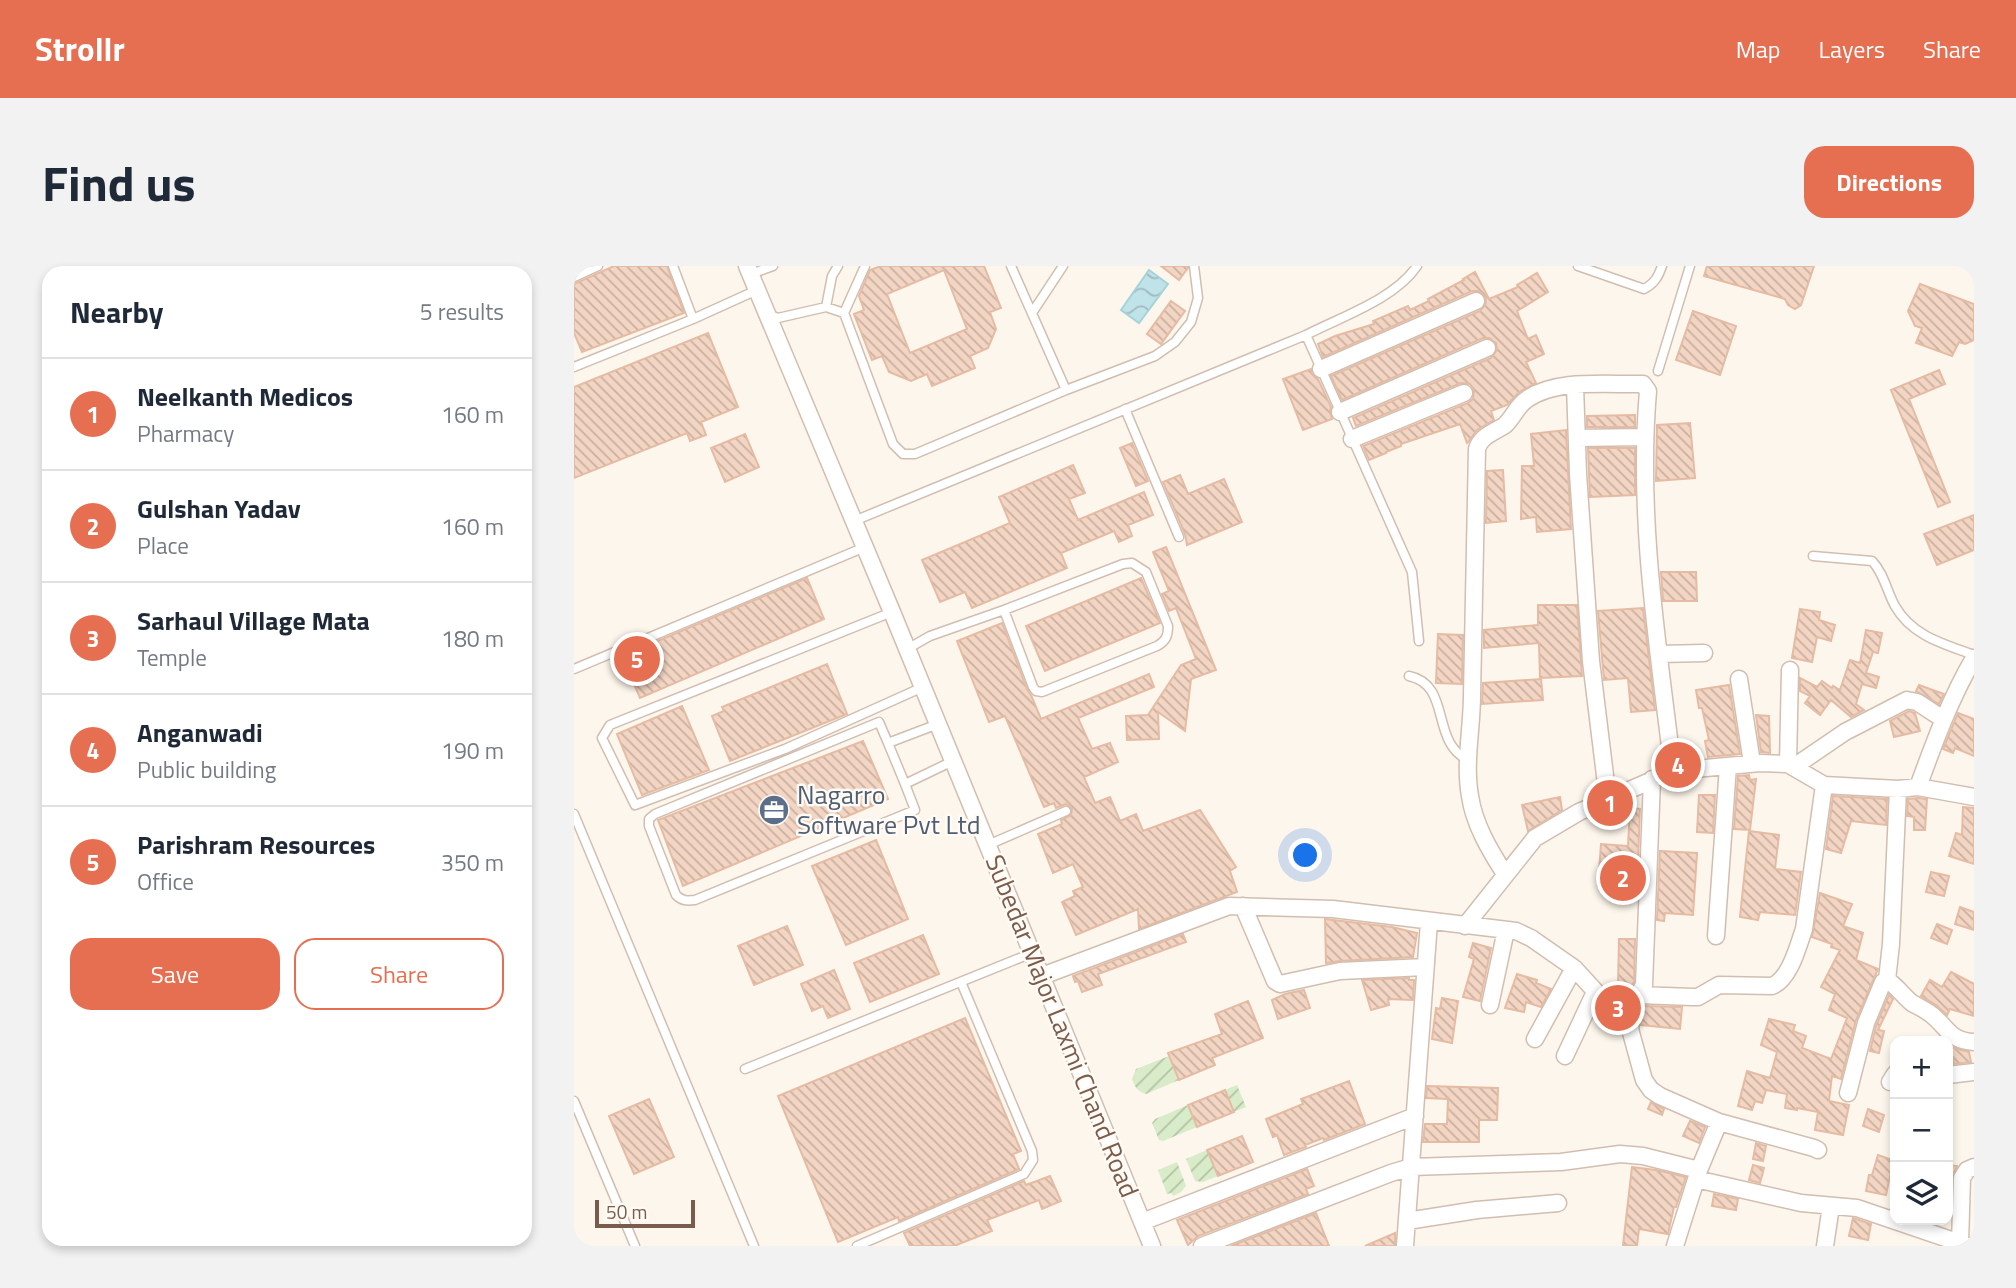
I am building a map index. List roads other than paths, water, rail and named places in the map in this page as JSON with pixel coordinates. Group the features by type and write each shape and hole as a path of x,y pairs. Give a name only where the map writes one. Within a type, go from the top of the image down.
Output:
{"street":[{"name":"Subedar Major Laxmi Chand Road","path":"749,270 1152,1246"},
{"path":"1321,369 1476,301"},
{"path":"1340,412 1487,348"},
{"path":"1505,874 1491,852 1470,797 1468,760 1472,700 1478,444 1508,423 1523,401 1535,394 1575,385 1643,384 1648,391 1645,520 1673,771"},
{"path":"1575,385 1591,661 1608,800"},
{"path":"1352,439 1464,393"},
{"path":"1577,438 1645,437"},
{"path":"1659,654 1704,653"},
{"path":"1917,787 1943,719 1974,656"},
{"path":"1790,670 1792,765"},
{"path":"1739,679 1752,763"},
{"path":"1792,765 1845,732 1907,700 1917,702 1943,719"},
{"path":"1465,926 1535,838 1578,812 1673,771 1752,763 1792,765 1824,785 1898,789 1917,787 1974,797"},
{"path":"1716,936 1728,766"},
{"path":"1652,779 1646,966 1644,985 1634,1002 1630,1029 1644,1080 1651,1090 1660,1096 1719,1122 1818,1150"},
{"path":"1639,995 1692,998 1720,985 1772,986 1784,978 1804,929 1824,785"},
{"path":"1849,1093 1866,1023 1883,982 1887,980 1898,789"},
{"path":"1042,976 1229,906 1333,909 1516,931 1531,938 1574,968 1630,1029"},
{"path":"1243,906 1275,981 1280,984 1340,971 1425,967"},
{"path":"1405,1246 1429,922"},
{"path":"1490,1006 1506,930"},
{"path":"1535,1039 1574,968"},
{"path":"1887,980 1910,1001 1936,1018 1949,1036"},
{"path":"1565,1056 1595,992"},
{"path":"1953,1040 1974,1042"},
{"path":"1953,1074 1974,1072"},
{"path":"1143,1222 1415,1116"},
{"path":"1675,1246 1698,1174 1719,1122"},
{"path":"1202,1246 1411,1167 1561,1162 1620,1154 1643,1156 1801,1203 1857,1208 1964,1245 1962,1178 1967,1170 1974,1167"},
{"path":"1408,1221 1477,1210 1558,1203"},
{"path":"1825,1246 1831,1206"}],"lane":[{"path":"574,277 598,266"},
{"path":"673,266 694,319"},
{"path":"749,270 773,266"},
{"path":"826,307 832,276 838,266"},
{"path":"865,266 844,313 893,444 903,454 915,454 1154,356 1175,342 1191,322 1198,298 1194,266"},
{"path":"1011,266 1066,390"},
{"path":"1032,313 1063,266"},
{"path":"854,521 1306,335 1378,299 1409,278 1417,266"},
{"path":"1578,266 1644,289 1653,285 1662,266"},
{"path":"1658,371 1690,266"},
{"path":"574,367 694,319 757,290"},
{"path":"767,314 778,318 826,307 844,313"},
{"path":"1306,335 1412,572 1419,641"},
{"path":"1125,409 1179,537"},
{"path":"574,669 865,547"},
{"path":"1813,556 1872,561 1904,619 1917,631 1932,639 1974,656"},
{"path":"907,649 930,636 1123,564 1132,564 1146,572 1168,626 1168,636 1157,646 1042,692 1033,687 1004,610"},
{"path":"892,612 610,725 602,738 635,805 785,749 923,687"},
{"path":"1409,676 1418,677 1433,692 1452,748 1468,760"},
{"path":"879,722 905,784 915,810 695,900 681,900 676,895 649,826 649,819 655,814 879,722"},
{"path":"888,743 938,724"},
{"path":"905,784 953,761"},
{"path":"988,845 1066,811"},
{"path":"574,814 754,1246"},
{"path":"745,1069 1032,953"},
{"path":"856,1246 1024,1174 1033,1160 1032,1151 961,982"},
{"path":"574,1101 635,1246"}],"water":[{"path":"1149,270 1168,284 1139,323 1121,310"}],"place":[{"name":"Parishram Resources","path":"637,659"},
{"name":"Anganwadi","path":"1678,765"},
{"name":"Neelkanth Medicos","path":"1610,803"},
{"name":"Nagarro Software Pvt Ltd","path":"774,810"},
{"name":"Gulshan Yadav","path":"1623,878"},
{"name":"Sarhaul Village Mata","path":"1618,1008"}]}
